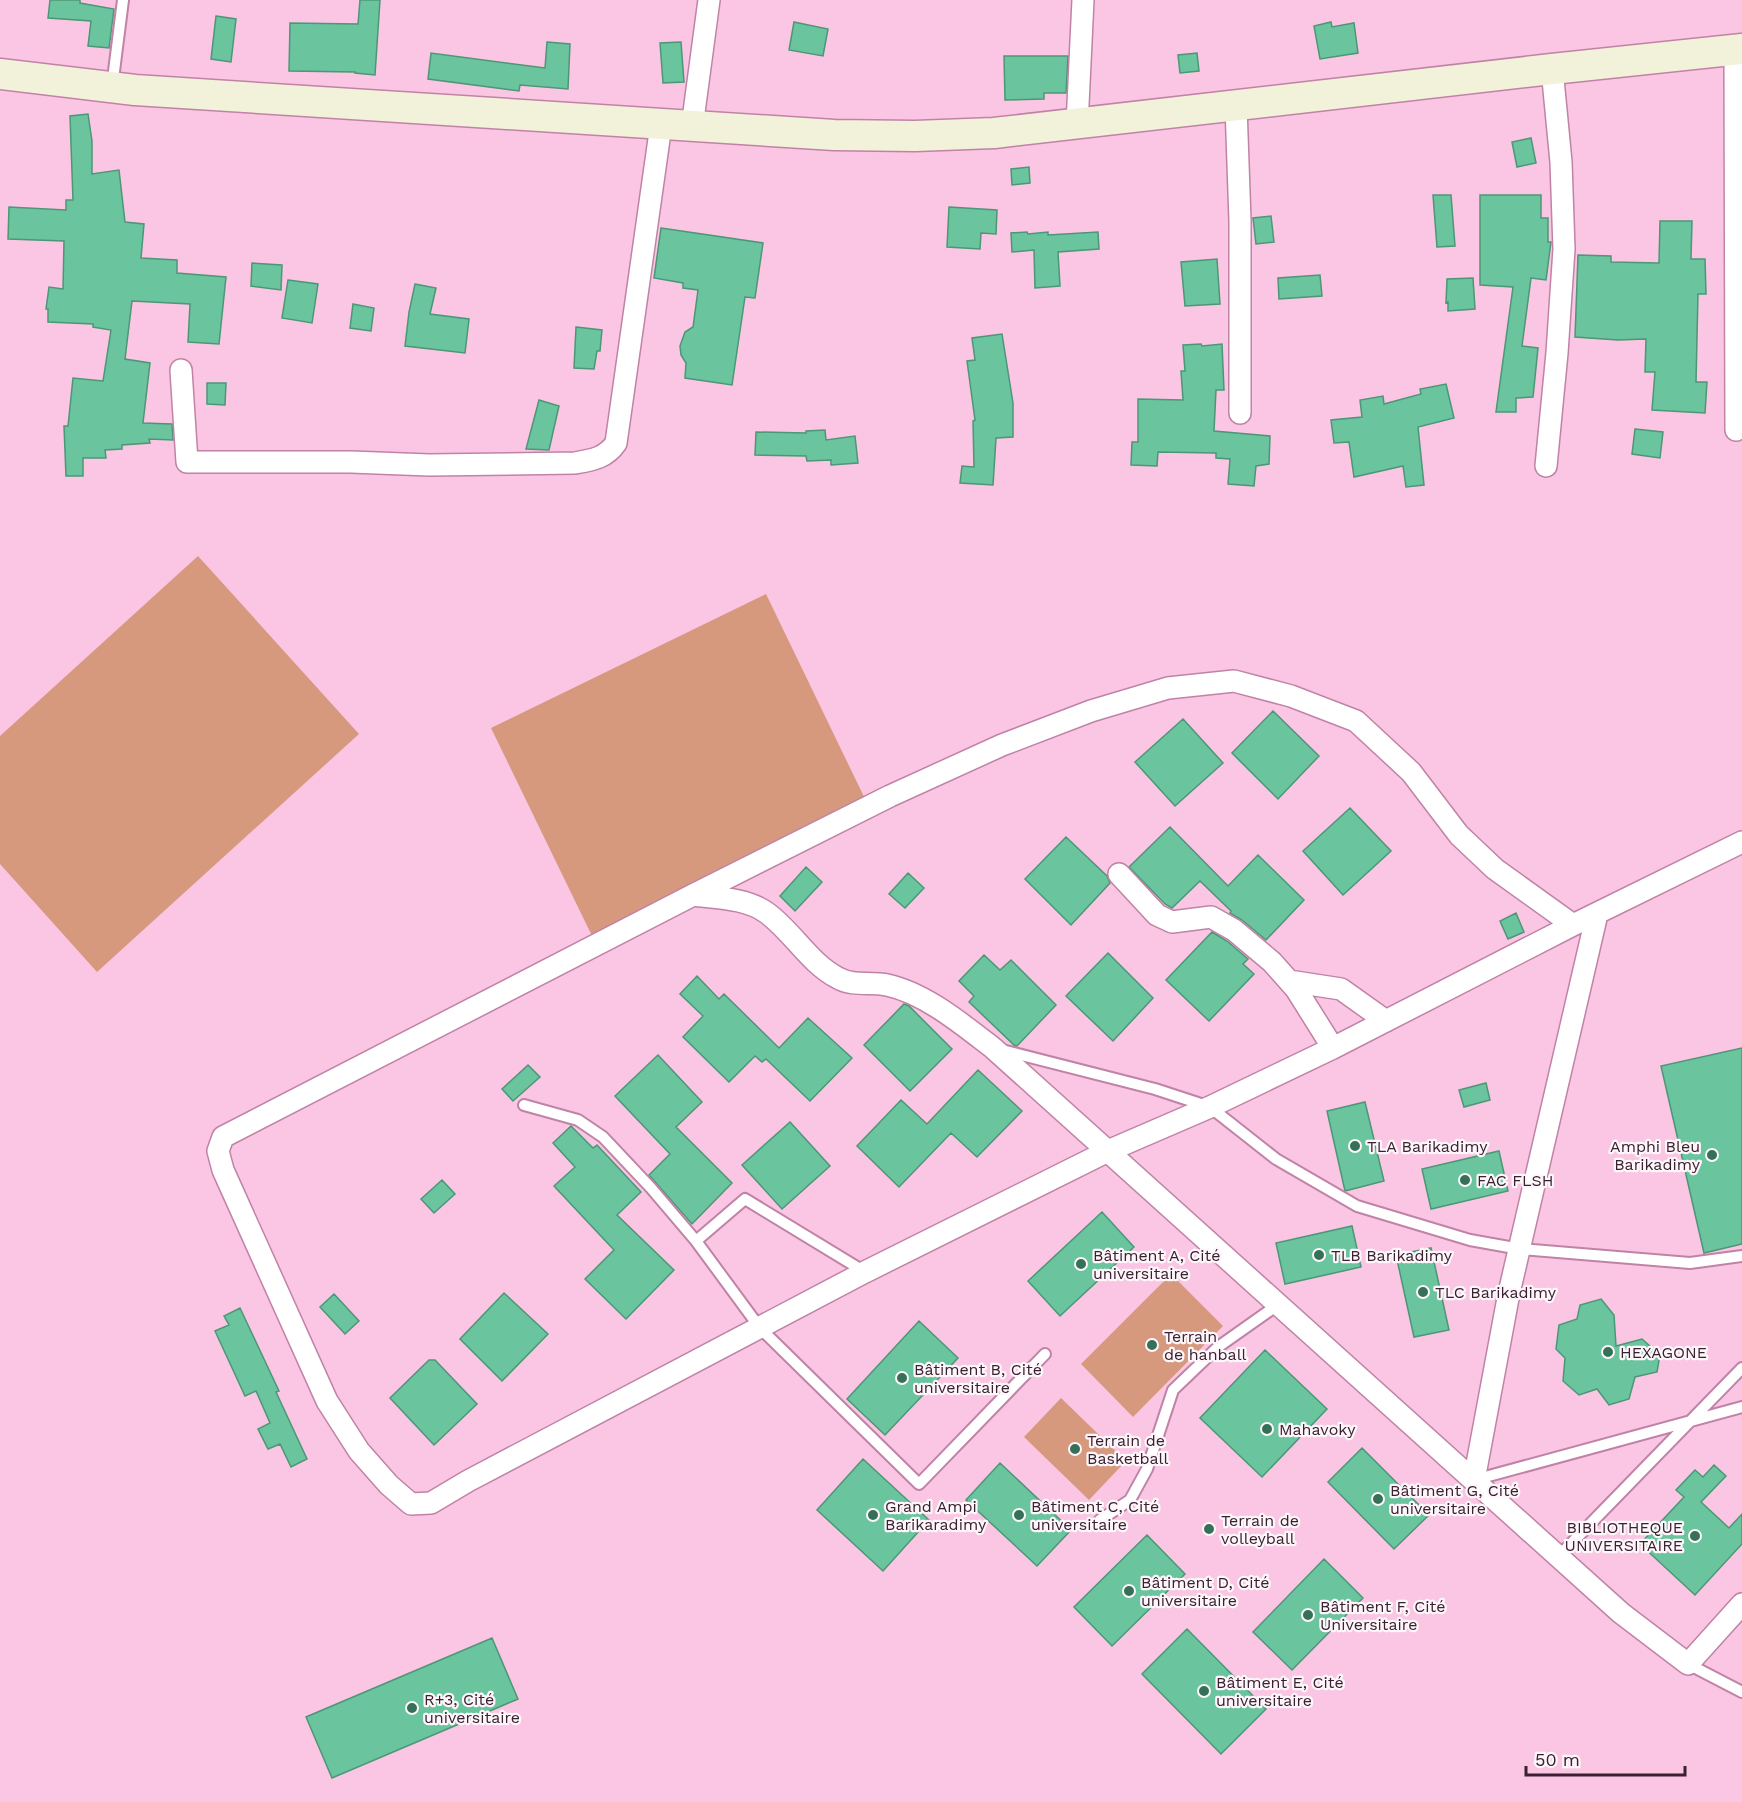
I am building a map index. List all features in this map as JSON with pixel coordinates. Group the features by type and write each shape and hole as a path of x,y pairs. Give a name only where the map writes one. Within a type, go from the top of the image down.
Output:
{"street":[{"path":"692,127 709,0"},
{"path":"1077,125 1083,0"},
{"path":"0,74 112,87 661,125 834,135 915,136 994,133 1077,125 1738,49 1736,430"},
{"path":"1546,466 1564,249 1561,162 1552,69"},
{"path":"1236,106 1240,221 1240,413"},
{"path":"181,370 187,462 351,462 439,465 575,463 598,459 610,452 616,443 661,125"},
{"path":"1573,925 1495,869 1458,835 1411,772 1356,721 1291,696 1234,681 1168,688 1091,711 1002,745 890,796 223,1137 218,1151 223,1170 327,1401 359,1451 389,1485 411,1503 431,1503 468,1481 865,1272 1108,1152 1210,1107 1333,1048 1573,925 1742,842"},
{"path":"1119,874 1157,915 1172,922 1211,917 1234,930 1272,962 1289,981 1333,1048"},
{"path":"693,895 738,901 767,912 817,963 838,979 856,984 886,984 909,992 952,1017 993,1048 1621,1613 1688,1664 1742,1604"},
{"path":"1474,1480 1509,1293 1597,914"},
{"path":"1289,981 1341,989 1386,1021"}],"lane":[{"path":"112,87 123,0"},
{"path":"993,1048 1155,1089 1210,1107 1276,1159 1357,1206 1470,1240 1520,1249 1690,1263 1742,1256"},
{"path":"524,1105 578,1119 603,1137 696,1241 760,1328 919,1484 1045,1354"},
{"path":"696,1241 745,1199 865,1272"},
{"path":"1100,1520 1130,1500 1161,1431 1173,1390 1218,1347 1279,1304"},
{"path":"1559,1556 1742,1368"},
{"path":"1474,1480 1742,1407"},
{"path":"1688,1664 1742,1692"}],"shaded area":[{"path":"198,556 359,734 97,972 0,864 0,736"},
{"path":"766,594 868,805 593,938 491,728"},
{"name":"Terrain de hanball","path":"1171,1274 1223,1326 1133,1417 1081,1364"},
{"name":"Terrain de Basketball","path":"1061,1398 1126,1461 1089,1500 1024,1437"}],"building":[{"path":"50,0 80,0 80,3 114,9 109,48 88,46 91,21 48,18"},
{"path":"360,0 380,0 375,75 355,72 289,71 290,23 358,24"},
{"path":"216,16 236,19 231,62 211,59"},
{"path":"794,22 828,29 823,56 789,50"},
{"path":"1331,22 1332,27 1354,23 1358,53 1320,59 1314,26"},
{"path":"547,42 570,44 568,89 520,85 519,91 428,79 431,53 545,68"},
{"path":"681,42 684,82 663,83 660,43"},
{"path":"1197,53 1199,71 1180,73 1178,55"},
{"path":"1004,56 1068,56 1066,93 1044,93 1044,99 1005,100"},
{"path":"88,114 92,141 92,174 119,170 125,222 144,224 141,258 177,260 177,273 226,277 219,344 188,342 190,304 132,301 125,359 150,363 143,423 172,424 173,440 149,439 150,443 122,445 122,449 105,450 106,458 83,458 83,476 66,476 64,426 68,426 73,378 103,381 111,330 93,327 93,324 48,322 48,309 46,309 49,287 63,289 64,241 8,239 9,207 66,210 66,200 73,200 70,116"},
{"path":"1531,138 1536,163 1517,167 1512,142"},
{"path":"1029,167 1030,183 1012,185 1011,169"},
{"path":"1433,195 1451,195 1455,246 1437,247"},
{"path":"1480,195 1541,195 1541,218 1548,218 1548,242 1551,242 1546,280 1531,278 1522,346 1538,348 1533,397 1516,398 1516,412 1496,412 1513,287 1480,285"},
{"path":"949,207 997,210 996,234 981,233 980,249 947,247"},
{"path":"1271,216 1274,242 1256,244 1253,218"},
{"path":"1660,221 1692,221 1691,259 1705,259 1706,294 1698,294 1696,382 1707,382 1705,413 1652,410 1655,372 1645,372 1646,339 1575,337 1578,255 1611,256 1611,262 1659,263"},
{"path":"661,228 763,243 755,298 745,297 732,385 685,378 686,363 681,355 680,346 685,332 693,327 698,290 683,288 683,283 654,278"},
{"path":"1027,232 1028,234 1048,232 1048,235 1098,232 1099,249 1058,252 1060,286 1035,288 1034,250 1012,252 1011,233"},
{"path":"1217,259 1220,304 1185,306 1181,262"},
{"path":"252,263 282,265 281,290 251,286"},
{"path":"1320,275 1322,296 1279,299 1278,278"},
{"path":"1473,278 1475,309 1448,311 1447,279"},
{"path":"288,280 318,284 312,323 282,318"},
{"path":"415,284 436,288 430,314 469,319 465,353 405,346"},
{"path":"353,304 374,308 371,331 350,328"},
{"path":"576,327 602,330 600,351 597,351 594,369 574,368"},
{"path":"1002,334 1013,403 1013,437 996,438 993,485 960,483 962,466 974,467 973,421 975,420 967,361 975,360 972,338"},
{"path":"1201,344 1202,346 1222,344 1224,390 1216,390 1214,431 1270,436 1269,464 1256,466 1254,486 1228,484 1230,459 1216,458 1216,453 1158,452 1157,466 1131,465 1132,442 1138,442 1138,399 1183,400 1181,371 1185,371 1183,345"},
{"path":"207,383 226,383 225,405 207,404"},
{"path":"1446,384 1454,418 1418,427 1424,485 1406,487 1403,466 1354,477 1349,442 1334,443 1331,420 1362,417 1360,400 1383,396 1384,404 1421,394 1420,389"},
{"path":"539,400 559,406 549,450 526,449"},
{"path":"1635,429 1663,432 1660,458 1632,454"},
{"path":"825,430 826,440 855,436 858,463 831,465 831,460 807,461 806,456 755,455 756,432 806,433 806,431"},
{"path":"1273,711 1319,756 1278,799 1232,753"},
{"path":"1183,719 1223,763 1175,806 1135,762"},
{"path":"1350,808 1391,851 1343,895 1303,851"},
{"path":"1170,827 1228,886 1258,855 1304,900 1266,940 1230,913 1231,911 1200,881 1172,908 1165,904 1129,867"},
{"path":"1066,837 1107,876 1110,883 1071,925 1025,879"},
{"path":"806,867 822,882 795,911 780,896"},
{"path":"908,873 924,888 905,908 889,894"},
{"path":"1516,913 1524,932 1508,939 1500,921"},
{"path":"1212,932 1227,941 1248,959 1243,964 1254,974 1209,1021 1166,980"},
{"path":"1108,953 1153,998 1113,1041 1066,996"},
{"path":"984,955 1000,970 1011,960 1056,1005 1017,1046 969,1002 974,996 959,981"},
{"path":"697,976 719,999 724,994 779,1048 808,1018 852,1058 810,1101 766,1059 762,1062 755,1056 729,1082 683,1037 703,1016 680,994"},
{"path":"904,1004 909,1006 952,1049 910,1091 864,1045"},
{"name":"Amphi Bleu Barikadimy","path":"1742,1048 1742,1244 1704,1253 1661,1066"},
{"path":"658,1055 702,1102 676,1127 732,1183 692,1224 649,1175 670,1154 615,1096"},
{"path":"528,1065 540,1077 513,1101 502,1089"},
{"path":"978,1070 1022,1111 977,1157 951,1133 899,1187 857,1146 901,1100 927,1124"},
{"path":"1486,1083 1490,1100 1464,1107 1459,1090"},
{"name":"TLA Barikadimy","path":"1365,1102 1384,1181 1345,1191 1327,1111"},
{"path":"790,1122 830,1166 782,1209 742,1165"},
{"path":"571,1126 593,1148 597,1145 641,1192 617,1215 674,1270 626,1319 585,1279 614,1250 554,1186 575,1167 553,1143"},
{"name":"FAC FLSH","path":"1499,1151 1508,1191 1431,1209 1422,1169"},
{"path":"442,1180 455,1194 434,1213 421,1199"},
{"name":"Bâtiment A, Cité universitaire","path":"1102,1212 1134,1247 1060,1316 1028,1281"},
{"name":"TLB Barikadimy","path":"1352,1226 1361,1267 1285,1284 1276,1243"},
{"name":"TLC Barikadimy","path":"1431,1248 1449,1330 1414,1337 1396,1255"},
{"path":"504,1293 548,1334 502,1381 460,1339"},
{"path":"334,1294 359,1321 345,1334 320,1307"},
{"name":"HEXAGONE","path":"1601,1299 1614,1315 1616,1346 1642,1339 1660,1355 1657,1372 1635,1377 1629,1399 1609,1405 1597,1389 1579,1395 1563,1381 1565,1358 1556,1349 1559,1325 1577,1319 1580,1305"},
{"path":"240,1308 279,1391 276,1392 307,1459 291,1467 280,1444 268,1449 258,1429 270,1423 256,1391 245,1396 215,1331 229,1325 224,1316"},
{"name":"Bâtiment B, Cité universitaire","path":"919,1321 958,1358 885,1435 847,1399"},
{"path":"1265,1350 1327,1409 1262,1477 1200,1418"},
{"path":"429,1360 435,1360 477,1404 434,1445 390,1398"},
{"name":"Bâtiment G, Cité universitaire","path":"1362,1448 1429,1515 1394,1549 1328,1482"},
{"name":"Grand Ampi Barikaradimy","path":"863,1459 929,1520 883,1571 817,1510"},
{"name":"Bâtiment C, Cité universitaire","path":"1000,1463 1071,1530 1037,1566 966,1500"},
{"name":"BIBLIOTHEQUE UNIVERSITAIRE","path":"1714,1465 1726,1476 1701,1502 1729,1528 1742,1514 1742,1544 1695,1595 1640,1544 1684,1497 1676,1490 1695,1470 1703,1477"},
{"name":"Bâtiment D, Cité universitaire","path":"1147,1535 1185,1574 1112,1646 1074,1607"},
{"name":"Bâtiment F, Cité Universitaire","path":"1324,1559 1363,1598 1292,1670 1253,1632"},
{"name":"Bâtiment E, Cité universitaire","path":"1187,1629 1266,1709 1221,1754 1142,1674"},
{"name":"R+3, Cité universitaire","path":"492,1638 518,1699 332,1778 306,1717"}],"place":[{"name":"TLA Barikadimy","path":"1355,1146"},
{"name":"Amphi Bleu Barikadimy","path":"1712,1155"},
{"name":"FAC FLSH","path":"1465,1180"},
{"name":"TLB Barikadimy","path":"1319,1255"},
{"name":"Bâtiment A, Cité universitaire","path":"1081,1264"},
{"name":"TLC Barikadimy","path":"1423,1292"},
{"name":"Terrain de hanball","path":"1152,1345"},
{"name":"HEXAGONE","path":"1608,1352"},
{"name":"Bâtiment B, Cité universitaire","path":"902,1378"},
{"name":"Mahavoky","path":"1267,1429"},
{"name":"Terrain de Basketball","path":"1075,1449"},
{"name":"Bâtiment G, Cité universitaire","path":"1378,1499"},
{"name":"Grand Ampi Barikaradimy","path":"873,1515"},
{"name":"Bâtiment C, Cité universitaire","path":"1019,1515"},
{"name":"Terrain de volleyball","path":"1209,1529"},
{"name":"BIBLIOTHEQUE UNIVERSITAIRE","path":"1695,1536"},
{"name":"Bâtiment D, Cité universitaire","path":"1129,1591"},
{"name":"Bâtiment F, Cité Universitaire","path":"1308,1615"},
{"name":"Bâtiment E, Cité universitaire","path":"1204,1691"},
{"name":"R+3, Cité universitaire","path":"412,1708"}]}
